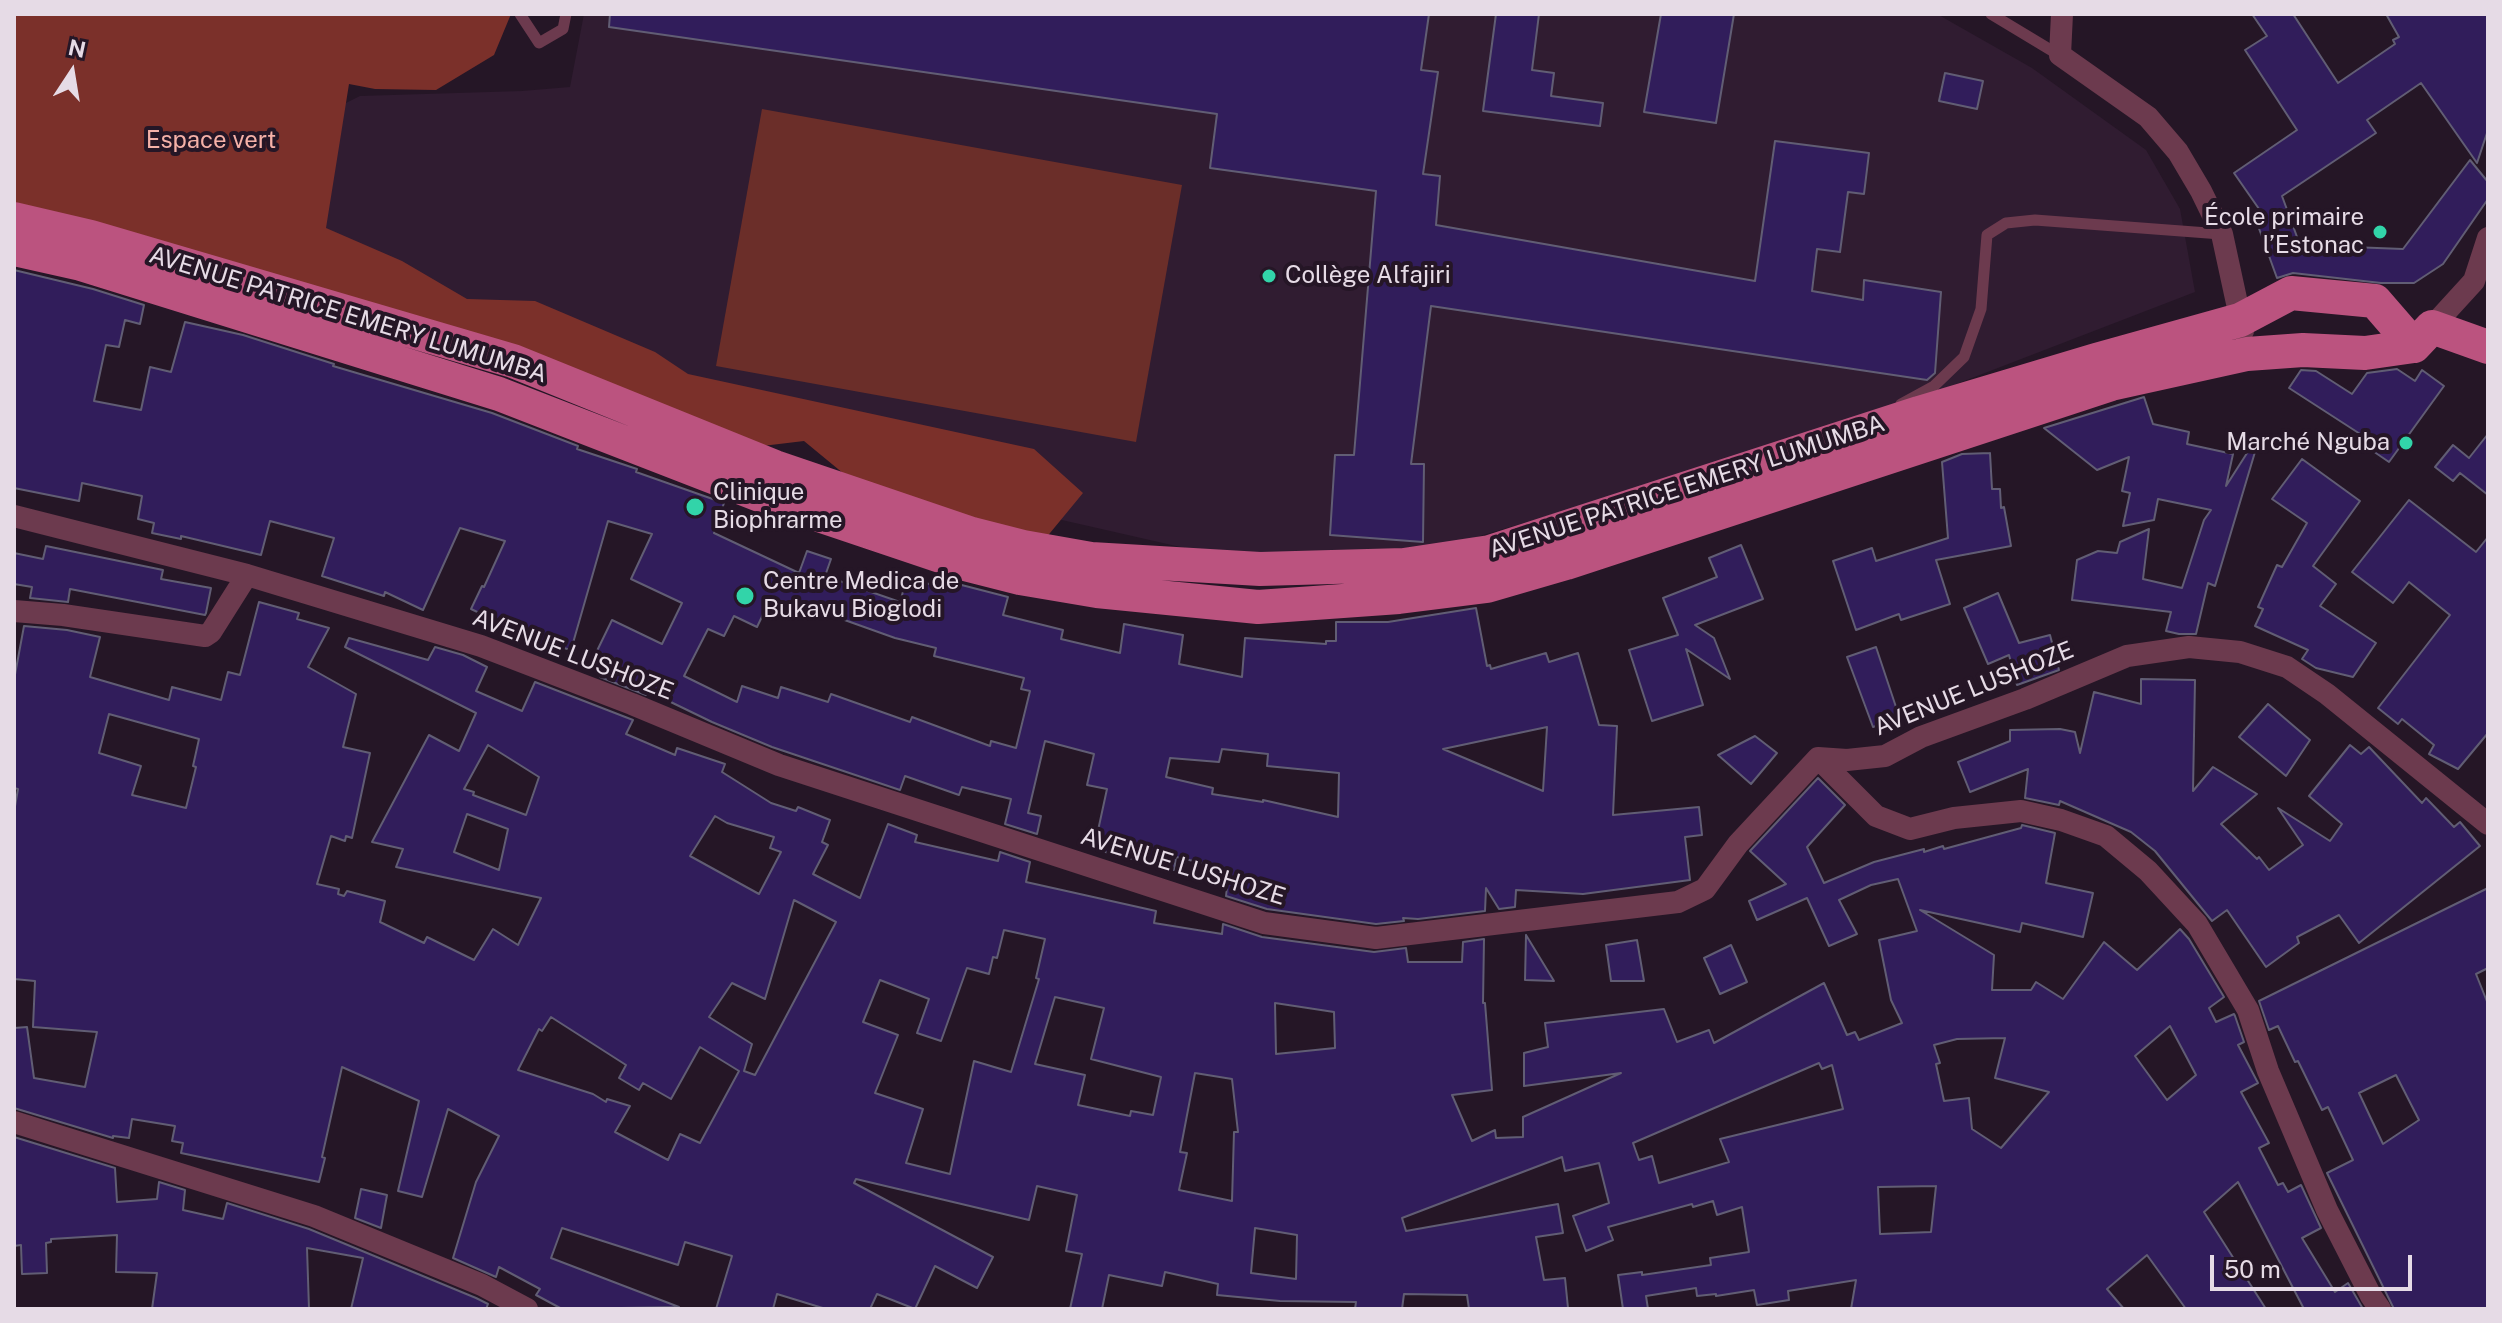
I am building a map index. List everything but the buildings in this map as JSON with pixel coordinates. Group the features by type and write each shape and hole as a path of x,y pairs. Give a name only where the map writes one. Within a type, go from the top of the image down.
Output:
{"main road":[{"name":"AVENUE PATRICE EMERY LUMUMBA","path":"14,219 91,237 513,361 775,467 972,534 1091,559 1260,569 1404,565 1490,552 1919,413 2240,320 2291,293 2375,301 2423,337"},
{"name":"AVENUE PATRICE EMERY LUMUMBA","path":"14,249 81,264 499,394 762,496 961,563 1020,578 1097,591 1258,607 1399,597 1487,586 1566,563 2111,384 2247,354 2303,350 2365,353 2423,337 2488,347"},
{"path":"499,394 513,361"},
{"path":"1258,607 1260,569"}],"street":[{"path":"2062,14 2060,55 2148,117 2178,152 2222,234 2247,354"},
{"path":"2423,337 2481,278 2488,238"},
{"name":"AVENUE LUSHOZE","path":"14,516 247,575 481,646 779,765 1264,923 1376,938 1678,902 1705,889 1738,844 1818,758 1847,760 1885,756 1921,737 2025,699 2127,656 2189,647 2240,652 2287,667 2327,694 2488,824"},
{"path":"14,611 205,636 211,632 247,575"},
{"path":"1818,758 1876,816 1910,829 1954,818 2021,811 2061,820 2106,836 2148,871 2197,924 2248,1010 2268,1071 2327,1210 2380,1309"},
{"path":"14,1122 314,1216 482,1285 527,1309"}],"lane":[{"path":"520,14 539,43 563,29 566,14"},
{"path":"1991,14 2060,55"},
{"path":"1919,413 1894,408 1934,386 1964,357 1981,309 1987,235 2006,223 2050,221 2222,234"}],"shaded area":[{"name":"Collège Alfajiri","path":"584,14 1937,14 2032,68 2146,150 2180,209 2195,292 1894,408 1688,474 1426,552 1242,561 1018,510 300,261 334,109 360,96 570,87"},
{"path":"762,109 1182,185 1136,442 716,366"}],"green space":[{"name":"Espace vert","path":"14,14 511,14 494,55 436,90 375,89 349,84 326,228 402,261 467,299 535,301 655,352 688,374 1034,449 1083,493 1036,550 878,502 804,441 729,450 636,413 14,219"}],"place":[{"name":"École primaire l’Estonac","path":"2380,232"},
{"name":"Collège Alfajiri","path":"1269,276"},
{"name":"Marché Nguba","path":"2406,443"},
{"name":"Clinique Biophrarme","path":"695,507"},
{"name":"Centre Medica de Bukavu Bioglodi","path":"745,596"}]}
